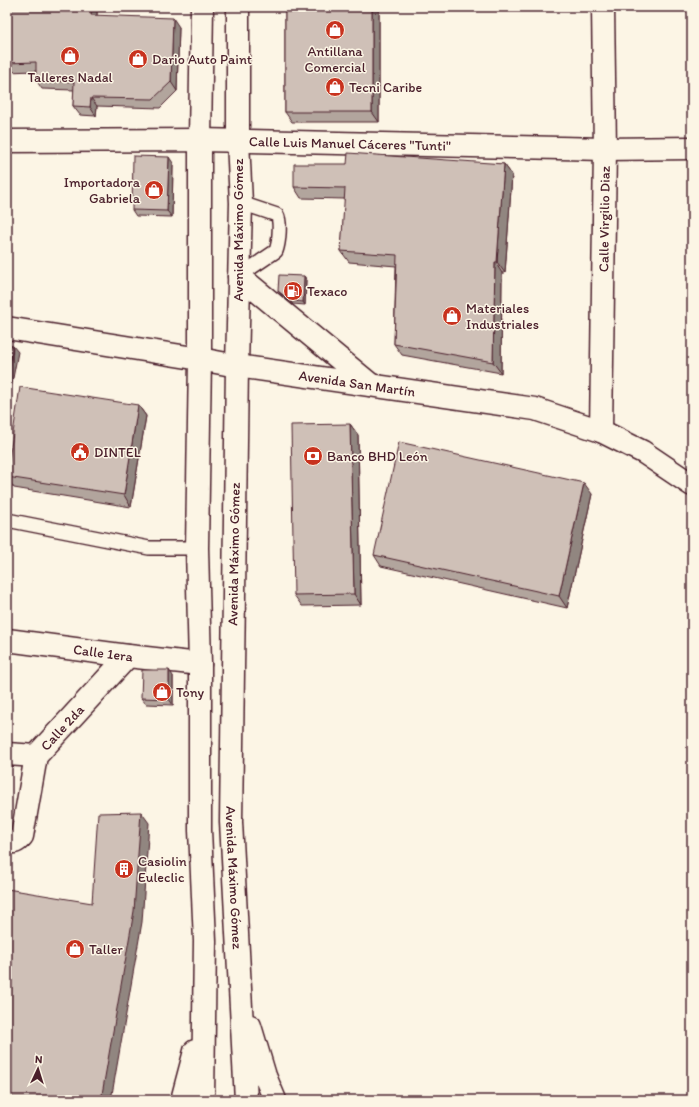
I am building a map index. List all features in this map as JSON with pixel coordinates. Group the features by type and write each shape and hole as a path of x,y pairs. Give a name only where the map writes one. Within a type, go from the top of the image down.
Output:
{"main road":[{"path":"202,7 200,140 200,359 197,548 200,664 200,830 205,941 203,1100"},
{"name":"Avenida Máximo Gómez","path":"238,7 238,141 241,203 236,366 231,822 246,1100"},
{"name":"Calle Virgilio Diaz","path":"601,431 605,149 603,7"},
{"name":"Calle Luis Manuel Cáceres \"Tunti\"","path":"7,141 200,140 605,149 692,148"},
{"path":"239,276 372,385"},
{"name":"Avenida San Martín","path":"7,328 236,366 535,409 601,431 643,452 692,485"},
{"name":"Calle 1era","path":"7,640 200,664"},
{"name":"Calle 2da","path":"14,839 36,756 128,656"},
{"path":"7,754 36,756"},
{"path":"240,996 275,1100"},
{"path":"182,1100 193,1062 204,1010"}],"lane":[{"path":"239,276 276,251 278,246 280,222 277,215 241,203"},
{"path":"7,520 149,548 197,548"}],"building":[{"path":"7,7 91,7 91,15 173,18 171,82 153,99 91,98 90,107 73,106 74,82 36,80 36,62 7,63"},
{"path":"285,7 372,7 372,112 285,112"},
{"path":"348,153 504,164 497,262 495,262 493,362 394,344 397,255 341,251 345,188 294,187 294,164 347,164"},
{"name":"Importadora Gabriela","path":"133,156 169,157 167,211 132,210"},
{"name":"Texaco","path":"279,275 304,276 303,302 291,301 278,291"},
{"path":"7,345 13,346 7,381"},
{"name":"DINTEL","path":"20,387 138,405 124,495 7,477"},
{"path":"350,424 354,594 294,595 291,425"},
{"path":"399,442 584,483 559,596 374,555"},
{"path":"142,670 169,670 169,699 141,698"},
{"path":"141,812 134,911 101,1100 7,1100 7,889 92,903 98,813"}],"place":[{"name":"Antillana Comercial","path":"335,30"},
{"name":"Talleres Nadal","path":"70,56"},
{"name":"Dario Auto Paint","path":"138,59"},
{"name":"Tecni Caribe","path":"335,87"},
{"name":"Importadora Gabriela","path":"154,190"},
{"name":"Texaco","path":"293,291"},
{"name":"Materiales Industriales","path":"452,316"},
{"name":"DINTEL","path":"80,452"},
{"name":"Banco BHD León","path":"313,456"},
{"name":"Tony","path":"162,692"},
{"name":"Casiolin Euleclic","path":"124,869"},
{"name":"Taller","path":"75,949"}]}
